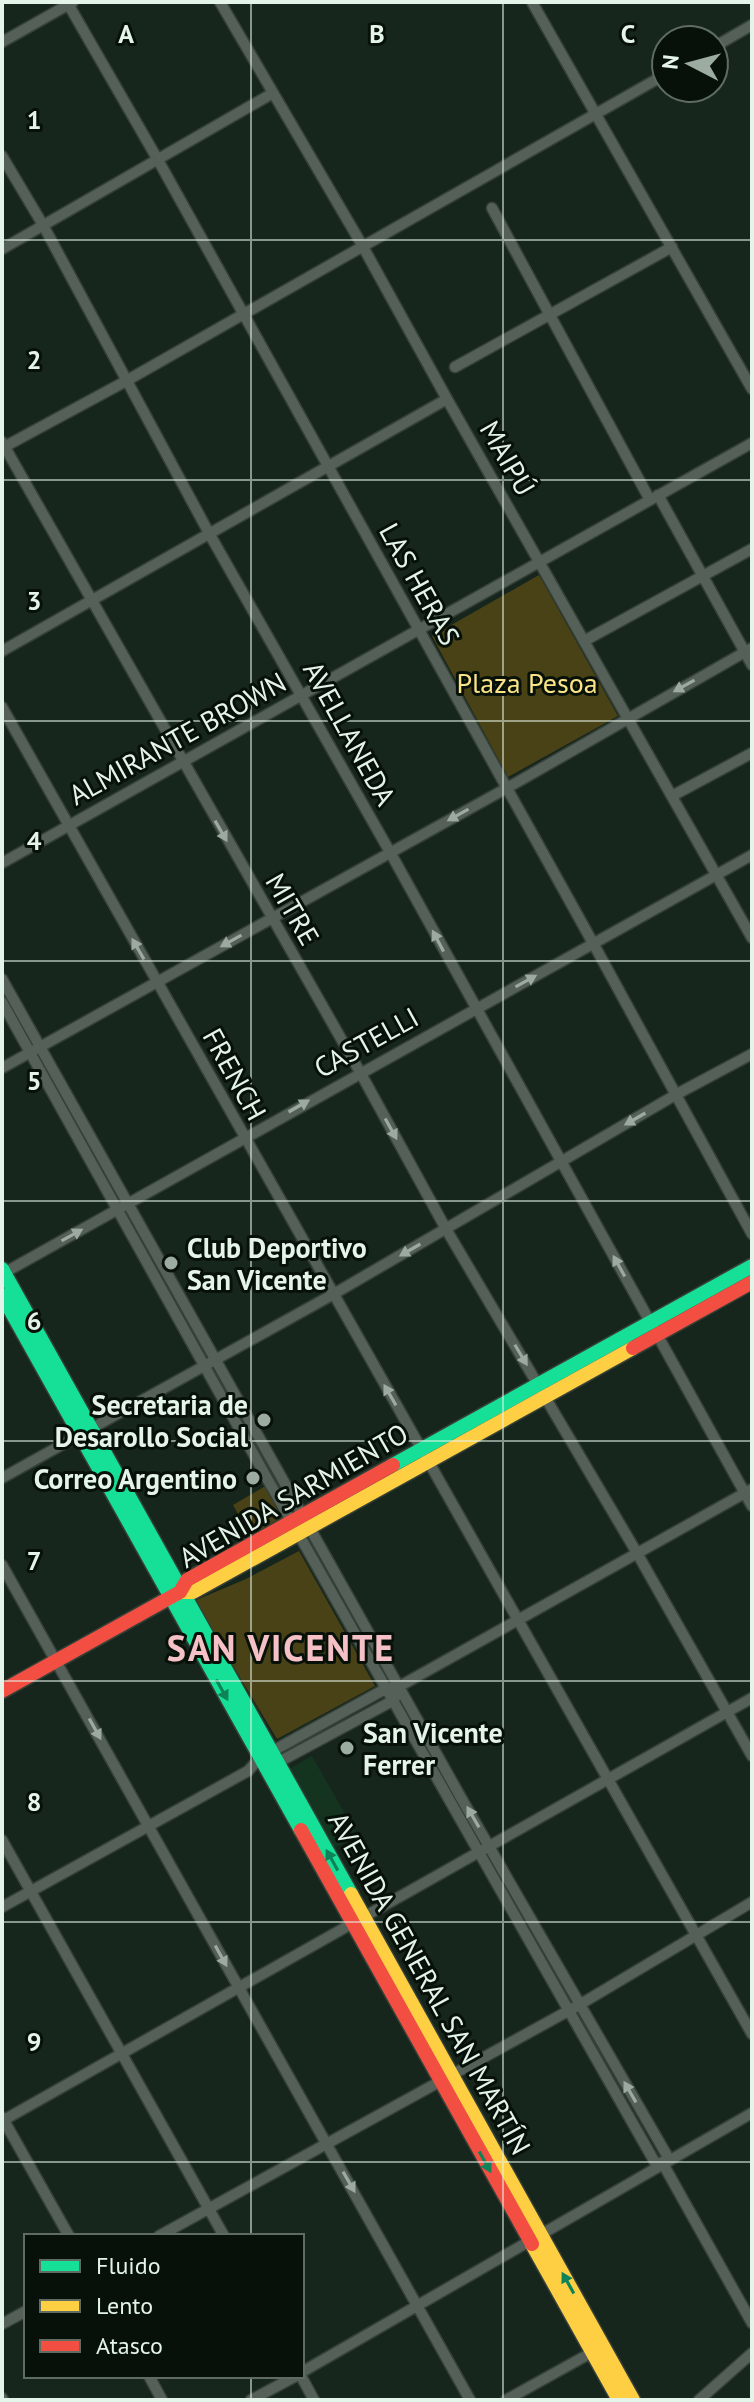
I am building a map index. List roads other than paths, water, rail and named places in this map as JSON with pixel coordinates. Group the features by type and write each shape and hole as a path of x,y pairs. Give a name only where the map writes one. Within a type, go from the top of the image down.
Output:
{"main road":[{"name":"AVENIDA SARMIENTO","path":"2,1691 175,1595 193,1592 302,1526 654,1328 752,1266"},
{"path":"3,1272 84,1430"},
{"name":"AVENIDA SARMIENTO","path":"654,1328 752,1282"},
{"path":"2,1295 84,1430"},
{"name":"AVENIDA GENERAL SAN MARTÍN","path":"84,1430 445,2079 598,2349 633,2400"},
{"name":"AVENIDA GENERAL SAN MARTÍN","path":"598,2349 619,2400"}],"street":[{"name":"MAIPÚ","path":"220,2 362,245 752,938"},
{"path":"532,2 752,389"},
{"path":"2,42 70,3"},
{"name":"LAS HERAS","path":"70,3 752,1234"},
{"path":"730,38 752,25"},
{"path":"3,445 126,381 650,83"},
{"path":"2,249 273,93"},
{"name":"AVELLANEDA","path":"2,156 43,225 210,535 748,1491 752,1506"},
{"path":"492,208 654,498 748,650 752,665"},
{"path":"455,367 672,247"},
{"path":"2,651 447,399"},
{"name":"ALMIRANTE BROWN","path":"2,863 752,443"},
{"name":"MITRE","path":"3,445 446,1229 637,1553 752,1756"},
{"path":"584,641 752,549"},
{"path":"2,1068 507,788 748,650"},
{"name":"FRENCH","path":"2,707 752,2034"},
{"path":"672,796 752,753"},
{"name":"CASTELLI","path":"3,1272 752,855"},
{"path":"2,979 35,1049 302,1526 387,1688 484,1848 752,2323"},
{"path":"2,1002 35,1049"},
{"path":"2,1478 332,1295 677,1094 752,1054"},
{"path":"269,1760 387,1688 400,1686 748,1491"},
{"path":"302,1526 400,1686 484,1848"},
{"path":"2,1565 419,2304 470,2400"},
{"path":"2,1907 248,1771 394,1700 400,1686"},
{"path":"68,2234 3,2119 752,1698"},
{"path":"2,1840 223,2234"},
{"path":"163,2234 574,2008 752,1902"},
{"path":"304,2372 752,2113"},
{"path":"2,2324 24,2312"},
{"path":"506,2400 598,2349"},
{"path":"699,2400 752,2353"},
{"path":"150,2378 162,2400"},
{"path":"251,2400 293,2378"},
{"path":"301,2378 314,2400"}],"place":[{"name":"Club Deportivo San Vicente","path":"171,1263"},
{"name":"Secretaria de Desarollo Social","path":"264,1420"},
{"name":"Correo Argentino","path":"253,1478"},
{"name":"San Vicente Ferrer","path":"347,1748"}],"district":[{"name":"SAN VICENTE","path":"281,1647"}],"park label":[{"name":"Plaza Pesoa","path":"527,682"}]}
